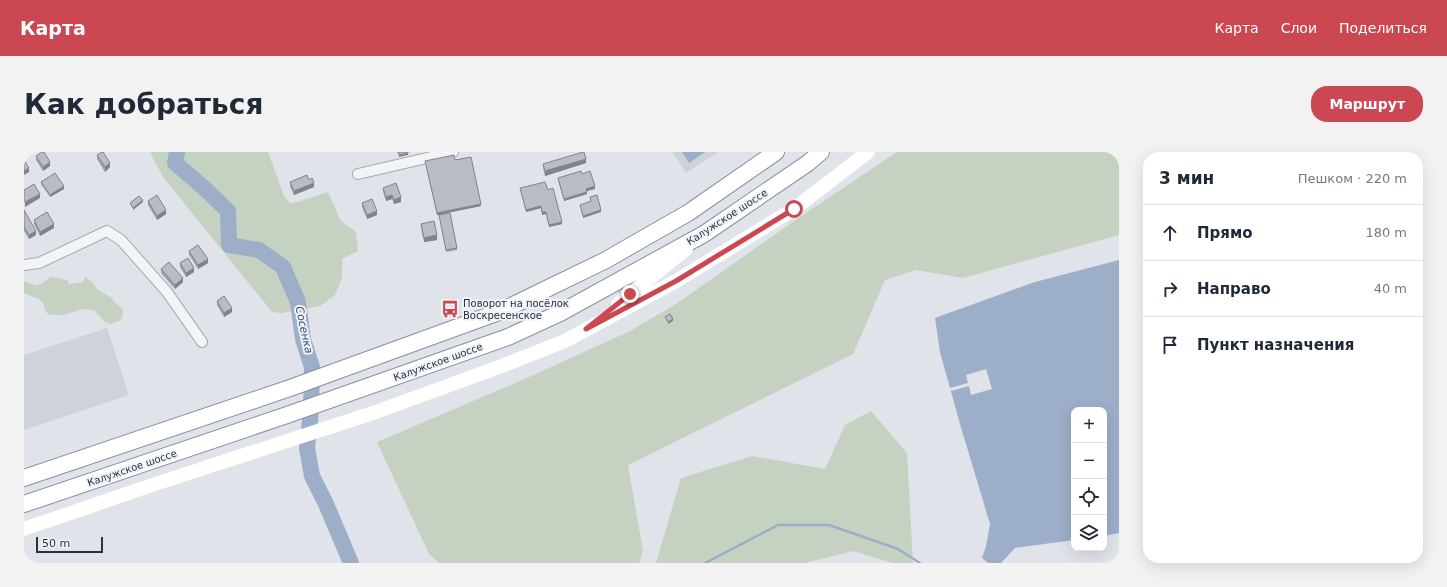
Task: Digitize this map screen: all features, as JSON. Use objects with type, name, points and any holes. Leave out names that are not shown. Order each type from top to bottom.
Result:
[{"type":"highway","points":[[24,478],[290,388],[499,312],[599,263],[688,213],[776,152]]},
{"type":"highway","name":"Калужское шоссе","points":[[24,504],[363,389],[508,337],[560,313],[704,234],[808,163],[821,152]]},
{"type":"main road","points":[[24,529],[373,413],[565,341],[676,281],[794,209],[868,152]]},
{"type":"main road","points":[[586,329],[704,234]]},
{"type":"street","points":[[358,174],[453,152]]},
{"type":"street","points":[[24,265],[39,263],[107,231],[121,240],[168,292],[202,342]]},
{"type":"shaded area","points":[[672,152],[718,152],[686,173]]},
{"type":"shaded area","points":[[107,328],[129,395],[24,430],[24,355]]},
{"type":"green space","points":[[150,152],[268,152],[284,196],[291,204],[328,192],[341,221],[356,232],[358,251],[342,259],[342,278],[335,295],[320,306],[282,313],[272,312],[163,177]]},
{"type":"green space","points":[[897,152],[1119,152],[1119,235],[963,278],[916,270],[885,280],[853,354],[628,465],[643,551],[639,563],[439,563],[429,554],[377,442],[529,377],[630,331],[676,304],[797,219]]},
{"type":"green space","points":[[52,277],[67,280],[69,284],[83,282],[85,277],[93,283],[98,290],[112,298],[114,302],[122,308],[122,317],[119,321],[110,324],[105,322],[95,311],[91,310],[81,309],[64,315],[50,315],[46,312],[43,303],[39,299],[24,293],[24,281],[36,285],[41,284]]},
{"type":"green space","points":[[871,411],[907,453],[913,563],[892,563],[853,551],[805,563],[656,563],[681,478],[752,456],[825,469],[845,425]]},
{"type":"water","points":[[682,152],[705,152],[689,163]]},
{"type":"water","points":[[1119,260],[1119,533],[1107,535],[1107,407],[1071,407],[1071,540],[1015,548],[1001,563],[988,563],[982,558],[990,524],[940,352],[935,318],[1035,282]]},
{"type":"pier","points":[[986,369],[992,389],[971,395],[969,386],[951,391],[950,388],[968,383],[966,375]]},
{"type":"building","points":[[44,152],[50,162],[43,167],[36,156]]},
{"type":"building","points":[[102,152],[110,163],[105,167],[97,155]]},
{"type":"building","points":[[398,152],[408,152],[408,153],[399,155]]},
{"type":"building","points":[[584,152],[586,159],[545,171],[543,164]]},
{"type":"building","points":[[454,155],[455,160],[471,157],[481,204],[437,213],[425,161]]},
{"type":"building","points":[[24,160],[29,168],[24,171]]},
{"type":"building","points":[[581,171],[582,174],[590,171],[595,186],[586,189],[587,192],[564,199],[558,178]]},
{"type":"building","points":[[55,173],[64,186],[50,195],[41,182]]},
{"type":"building","points":[[307,175],[309,180],[312,178],[314,183],[294,191],[290,182]]},
{"type":"building","points":[[545,182],[548,190],[553,188],[562,222],[549,225],[546,212],[542,212],[541,206],[526,210],[520,188]]},
{"type":"building","points":[[396,183],[401,197],[394,200],[392,195],[386,197],[383,188]]},
{"type":"building","points":[[34,184],[40,194],[25,202],[24,190]]},
{"type":"building","points":[[157,195],[166,210],[157,216],[148,201]]},
{"type":"building","points":[[597,195],[601,210],[583,216],[580,205],[591,201],[590,197]]},
{"type":"building","points":[[139,196],[143,200],[133,208],[130,203]]},
{"type":"building","points":[[372,199],[377,211],[367,215],[362,203]]},
{"type":"building","points":[[24,210],[36,231],[29,235],[24,227]]},
{"type":"building","points":[[47,212],[54,224],[40,232],[34,220]]},
{"type":"building","points":[[450,213],[457,248],[446,250],[439,215]]},
{"type":"building","points":[[434,221],[437,235],[424,238],[421,224]]},
{"type":"building","points":[[198,245],[208,259],[198,265],[189,251]]},
{"type":"building","points":[[188,258],[194,268],[186,273],[180,263]]},
{"type":"building","points":[[169,262],[183,278],[175,285],[161,269]]},
{"type":"building","points":[[224,296],[232,308],[224,313],[217,301]]},
{"type":"building","points":[[670,314],[673,319],[668,322],[665,317]]},
{"type":"waterway","name":"Сосенка","points":[[177,152],[175,163],[228,211],[229,245],[259,250],[283,267],[298,302],[303,339],[312,367],[311,411],[307,448],[312,476],[326,504],[351,563]]},
{"type":"waterway","points":[[705,563],[778,525],[829,525],[898,549],[920,563]]},
{"type":"place","name":"Поворот на посёлок Воскресенское","points":[[450,309]]},
{"type":"route","points":[[630,294],[586,329],[676,281],[794,209]]}]
